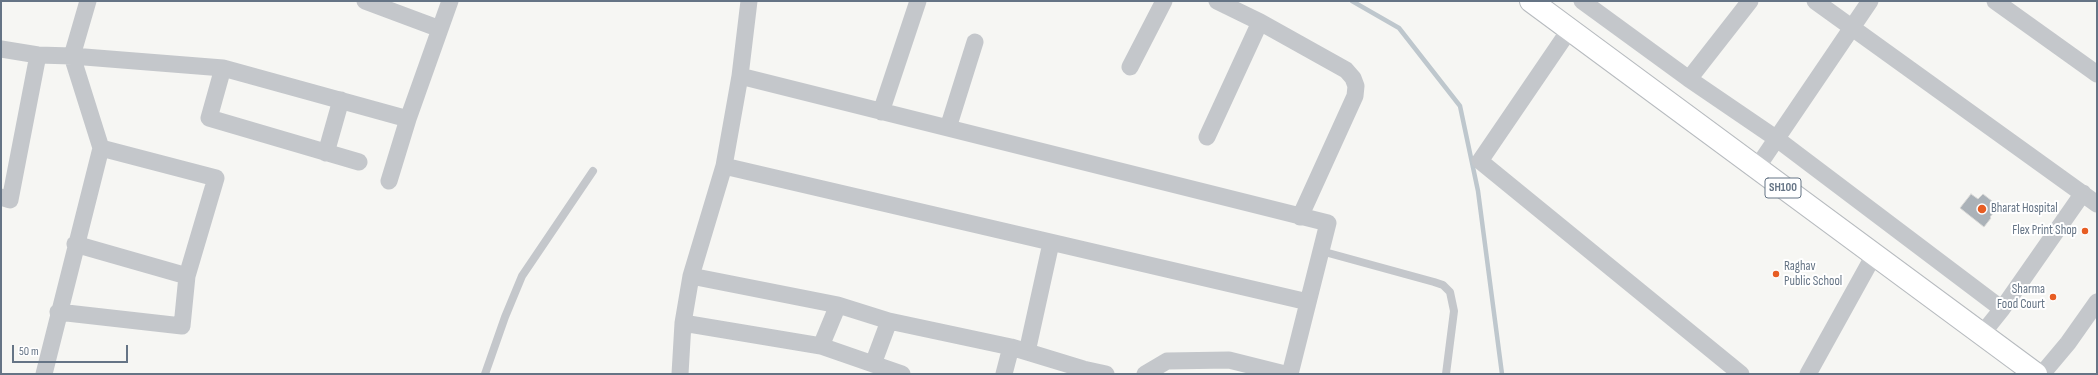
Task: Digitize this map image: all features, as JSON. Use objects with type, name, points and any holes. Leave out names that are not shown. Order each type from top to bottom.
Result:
[{"type":"main road","name":"SH100","points":[[1531,1],[2036,374]]},
{"type":"street","points":[[44,374],[58,312],[101,148],[72,56],[88,1]]},
{"type":"street","points":[[365,1],[440,29]]},
{"type":"street","points":[[389,181],[408,119],[450,1]]},
{"type":"street","points":[[680,374],[683,324],[691,276],[724,166],[740,76],[749,1]]},
{"type":"street","points":[[881,112],[918,1]]},
{"type":"street","points":[[1130,67],[1164,1]]},
{"type":"street","points":[[1217,1],[1260,22],[1346,70],[1354,78],[1356,86],[1355,96],[1300,216]]},
{"type":"street","points":[[1582,1],[1689,79],[1777,139],[2002,309]]},
{"type":"street","points":[[1689,79],[1750,1]]},
{"type":"street","points":[[1816,1],[2097,204]]},
{"type":"street","points":[[1756,168],[1870,1]]},
{"type":"street","points":[[1995,1],[2097,74]]},
{"type":"street","points":[[1207,137],[1260,22]]},
{"type":"street","points":[[1570,29],[1480,161],[1741,374]]},
{"type":"street","points":[[948,128],[975,42]]},
{"type":"street","points":[[1,49],[38,55],[72,56],[223,68],[408,119]]},
{"type":"street","points":[[1,197],[10,200],[38,55]]},
{"type":"street","points":[[223,68],[209,118],[358,162]]},
{"type":"street","points":[[740,76],[1328,223],[1290,374]]},
{"type":"street","points":[[326,153],[341,100]]},
{"type":"street","points":[[58,312],[182,326],[187,276],[216,178],[101,148]]},
{"type":"street","points":[[724,166],[1308,302]]},
{"type":"street","points":[[1982,334],[2002,309],[2083,193]]},
{"type":"street","points":[[1028,352],[1051,243]]},
{"type":"street","points":[[76,244],[187,276]]},
{"type":"street","points":[[1808,374],[1874,255]]},
{"type":"street","points":[[691,276],[838,305],[889,320],[1011,347],[1082,371],[1106,374]]},
{"type":"street","points":[[2042,374],[2068,343],[2097,302]]},
{"type":"street","points":[[821,346],[838,305]]},
{"type":"street","points":[[874,364],[889,320]]},
{"type":"street","points":[[683,324],[821,346],[902,374]]},
{"type":"street","points":[[1004,374],[1011,347]]},
{"type":"street","points":[[1145,374],[1167,360],[1229,360],[1285,374]]},
{"type":"lane","points":[[485,374],[505,317],[522,276],[593,171]]},
{"type":"lane","points":[[1321,251],[1443,285],[1450,292],[1454,311],[1446,374]]},
{"type":"building","points":[[1971,194],[1978,199],[1983,194],[1997,205],[1992,210],[1994,212],[1984,227],[1960,208]]},
{"type":"waterway","points":[[1352,1],[1399,28],[1460,106],[1478,191],[1502,374]]},
{"type":"place","name":"Bharat Hospital","points":[[1982,209]]},
{"type":"place","name":"Flex Print Shop","points":[[2085,231]]},
{"type":"place","name":"Raghav Public School","points":[[1776,274]]},
{"type":"place","name":"Sharma Food Court","points":[[2053,297]]}]
